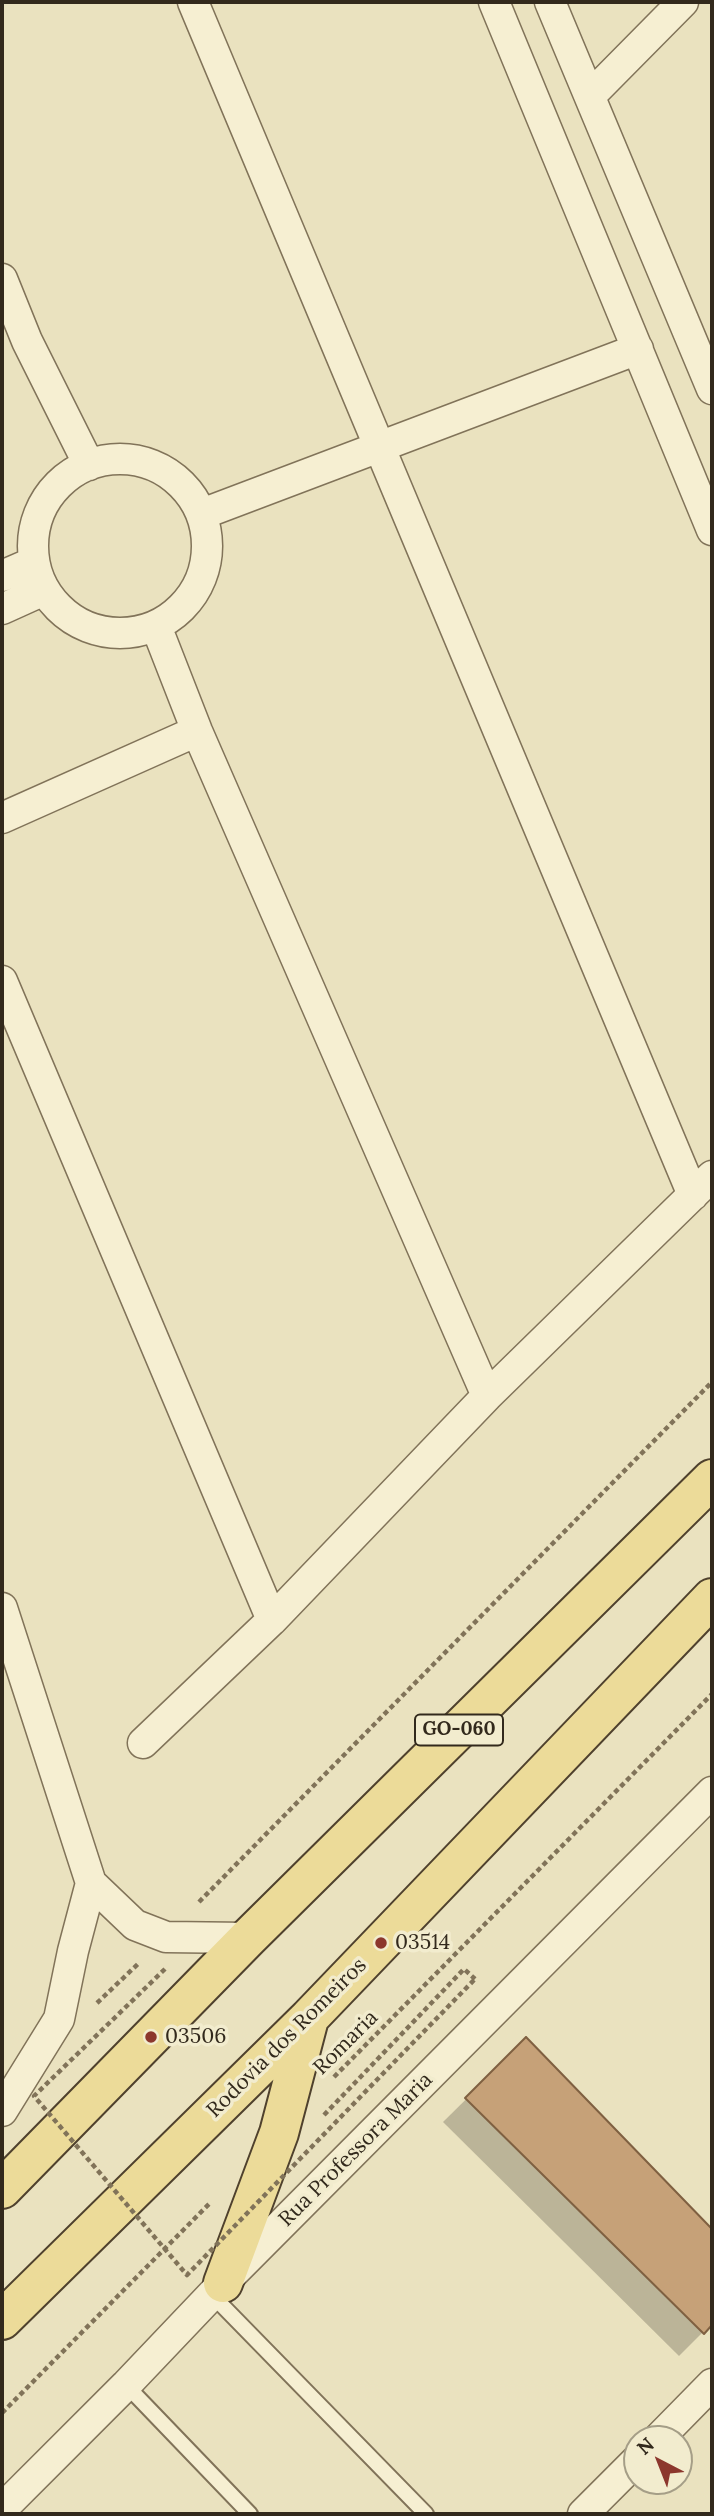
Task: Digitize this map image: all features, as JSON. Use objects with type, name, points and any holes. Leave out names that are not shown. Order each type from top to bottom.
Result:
[{"type":"main road","name":"GO-060","points":[[2,2189],[248,1938],[712,1479]]},
{"type":"main road","name":"Rodovia dos Romeiros","points":[[2,2320],[309,2018],[712,1598]]},
{"type":"main road","points":[[218,2289],[279,2133],[309,2018]]},
{"type":"street","points":[[143,1743],[272,1620],[486,1396],[703,1185],[379,447],[193,2]]},
{"type":"street","points":[[494,2],[712,530]]},
{"type":"street","points":[[551,2],[712,389]]},
{"type":"street","points":[[590,96],[683,2]]},
{"type":"street","points":[[2,279],[14,346],[89,465]]},
{"type":"street","points":[[202,514],[638,349]]},
{"type":"street","points":[[111,460],[133,460],[156,467],[175,478],[202,514],[208,540],[205,567],[195,591],[177,611],[156,626],[124,634],[93,629],[65,614],[44,590],[34,562],[34,538],[39,515],[51,494],[68,477],[89,465],[111,460]]},
{"type":"street","points":[[2,576],[34,562]]},
{"type":"street","points":[[2,608],[44,590]]},
{"type":"street","points":[[156,626],[197,731],[486,1396]]},
{"type":"street","points":[[2,818],[197,731]]},
{"type":"street","points":[[2,981],[272,1620]]},
{"type":"street","points":[[2,1608],[91,1883],[135,1925],[166,1937],[248,1938]]},
{"type":"street","name":"Rua Professora Maria","points":[[2,2509],[712,1792]]},
{"type":"street","points":[[2,2110],[59,2019],[91,1883]]},
{"type":"street","points":[[671,2425],[712,2384]]},
{"type":"street","points":[[583,2514],[623,2474]]},
{"type":"lane","points":[[218,2289],[426,2514]]},
{"type":"lane","points":[[126,2385],[250,2514]]},
{"type":"path","points":[[87,2013],[166,1937],[712,1382]]},
{"type":"path","name":"Romaria","points":[[327,2085],[712,1694]]},
{"type":"path","points":[[165,1969],[34,2096],[187,2275],[475,1979],[464,1969],[322,2117]]},
{"type":"path","points":[[2,2413],[212,2201]]},
{"type":"building","points":[[526,2037],[712,2229],[712,2325],[704,2334],[465,2098]]},
{"type":"place","name":"03514","points":[[381,1943]]},
{"type":"place","name":"03506","points":[[151,2037]]}]
